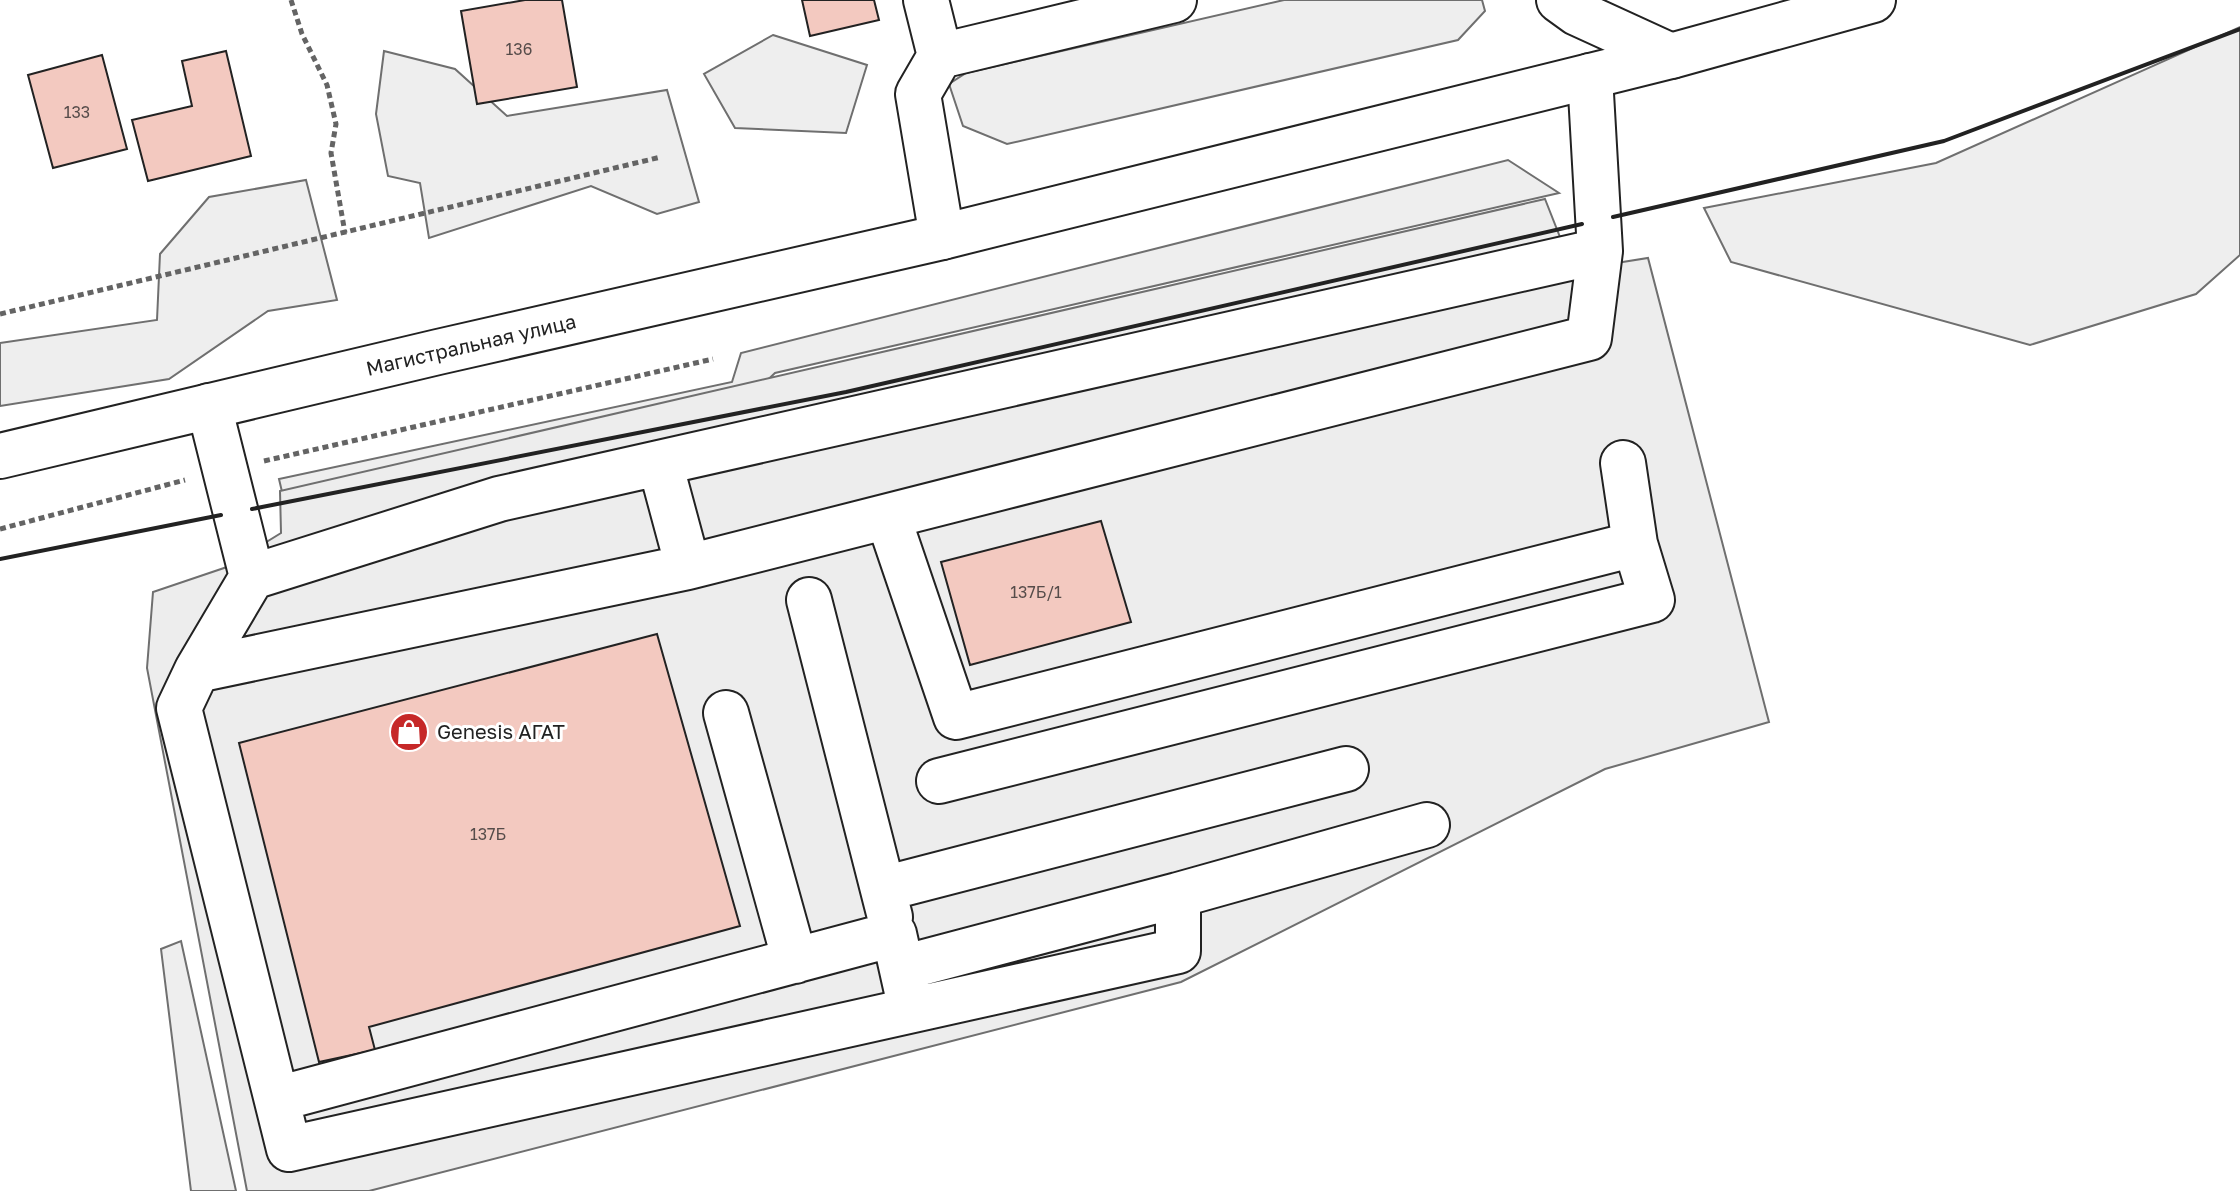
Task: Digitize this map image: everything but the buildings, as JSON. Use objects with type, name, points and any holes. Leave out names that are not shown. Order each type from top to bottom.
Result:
[{"type":"main road","points":[[926,0],[940,56],[918,94],[942,237]]},
{"type":"main road","points":[[940,56],[1174,0]]},
{"type":"main road","points":[[1559,0],[1577,13],[1671,56]]},
{"type":"main road","name":"Магистральная улица","points":[[0,456],[942,237],[1671,56],[1873,0]]},
{"type":"main road","points":[[197,670],[688,567],[1589,338],[1600,251],[1590,76]]},
{"type":"main road","points":[[1178,895],[1178,951],[289,1149],[179,708],[197,670],[252,577],[499,499],[1600,251]]},
{"type":"main road","points":[[209,406],[252,577]]},
{"type":"main road","points":[[660,463],[688,567]]},
{"type":"main road","points":[[939,781],[1652,600],[1635,544],[1623,463]]},
{"type":"main road","points":[[888,517],[956,717],[1635,544]]},
{"type":"main road","points":[[809,600],[911,1010]]},
{"type":"main road","points":[[726,713],[795,961]]},
{"type":"main road","points":[[883,889],[1346,769]]},
{"type":"main road","points":[[277,1099],[795,961],[898,951],[1178,895],[1427,825]]},
{"type":"path","points":[[291,0],[302,34],[327,85],[336,124],[331,153],[345,233]]},
{"type":"path","points":[[0,314],[661,157]]},
{"type":"path","points":[[0,529],[225,470],[713,359]]},
{"type":"shaded area","points":[[1284,0],[1482,0],[1485,11],[1458,40],[1007,144],[963,126],[949,84],[966,73]]},
{"type":"shaded area","points":[[2240,27],[2240,255],[2196,294],[2030,345],[1731,262],[1704,208],[1936,163]]},
{"type":"shaded area","points":[[773,35],[867,65],[846,133],[735,128],[704,74]]},
{"type":"shaded area","points":[[384,51],[455,69],[507,116],[667,90],[699,202],[657,214],[591,186],[429,238],[420,183],[388,176],[376,114]]},
{"type":"shaded area","points":[[1508,160],[1559,193],[775,373],[756,391],[283,496],[279,479],[732,382],[741,353]]},
{"type":"shaded area","points":[[306,180],[337,300],[268,311],[169,379],[0,406],[0,343],[157,320],[160,254],[209,197]]},
{"type":"shaded area","points":[[1545,199],[1573,270],[1648,258],[1769,722],[1605,769],[1181,982],[369,1191],[247,1191],[147,668],[153,592],[224,568],[281,533],[280,491]]},
{"type":"shaded area","points":[[181,941],[236,1191],[191,1191],[161,949]]},
{"type":"wall","points":[[1613,217],[1944,141],[2240,29]]},
{"type":"wall","points":[[252,509],[846,392],[1582,224]]},
{"type":"wall","points":[[0,559],[221,515]]},
{"type":"place","name":"Genesis АГАТ","points":[[409,732]]}]
